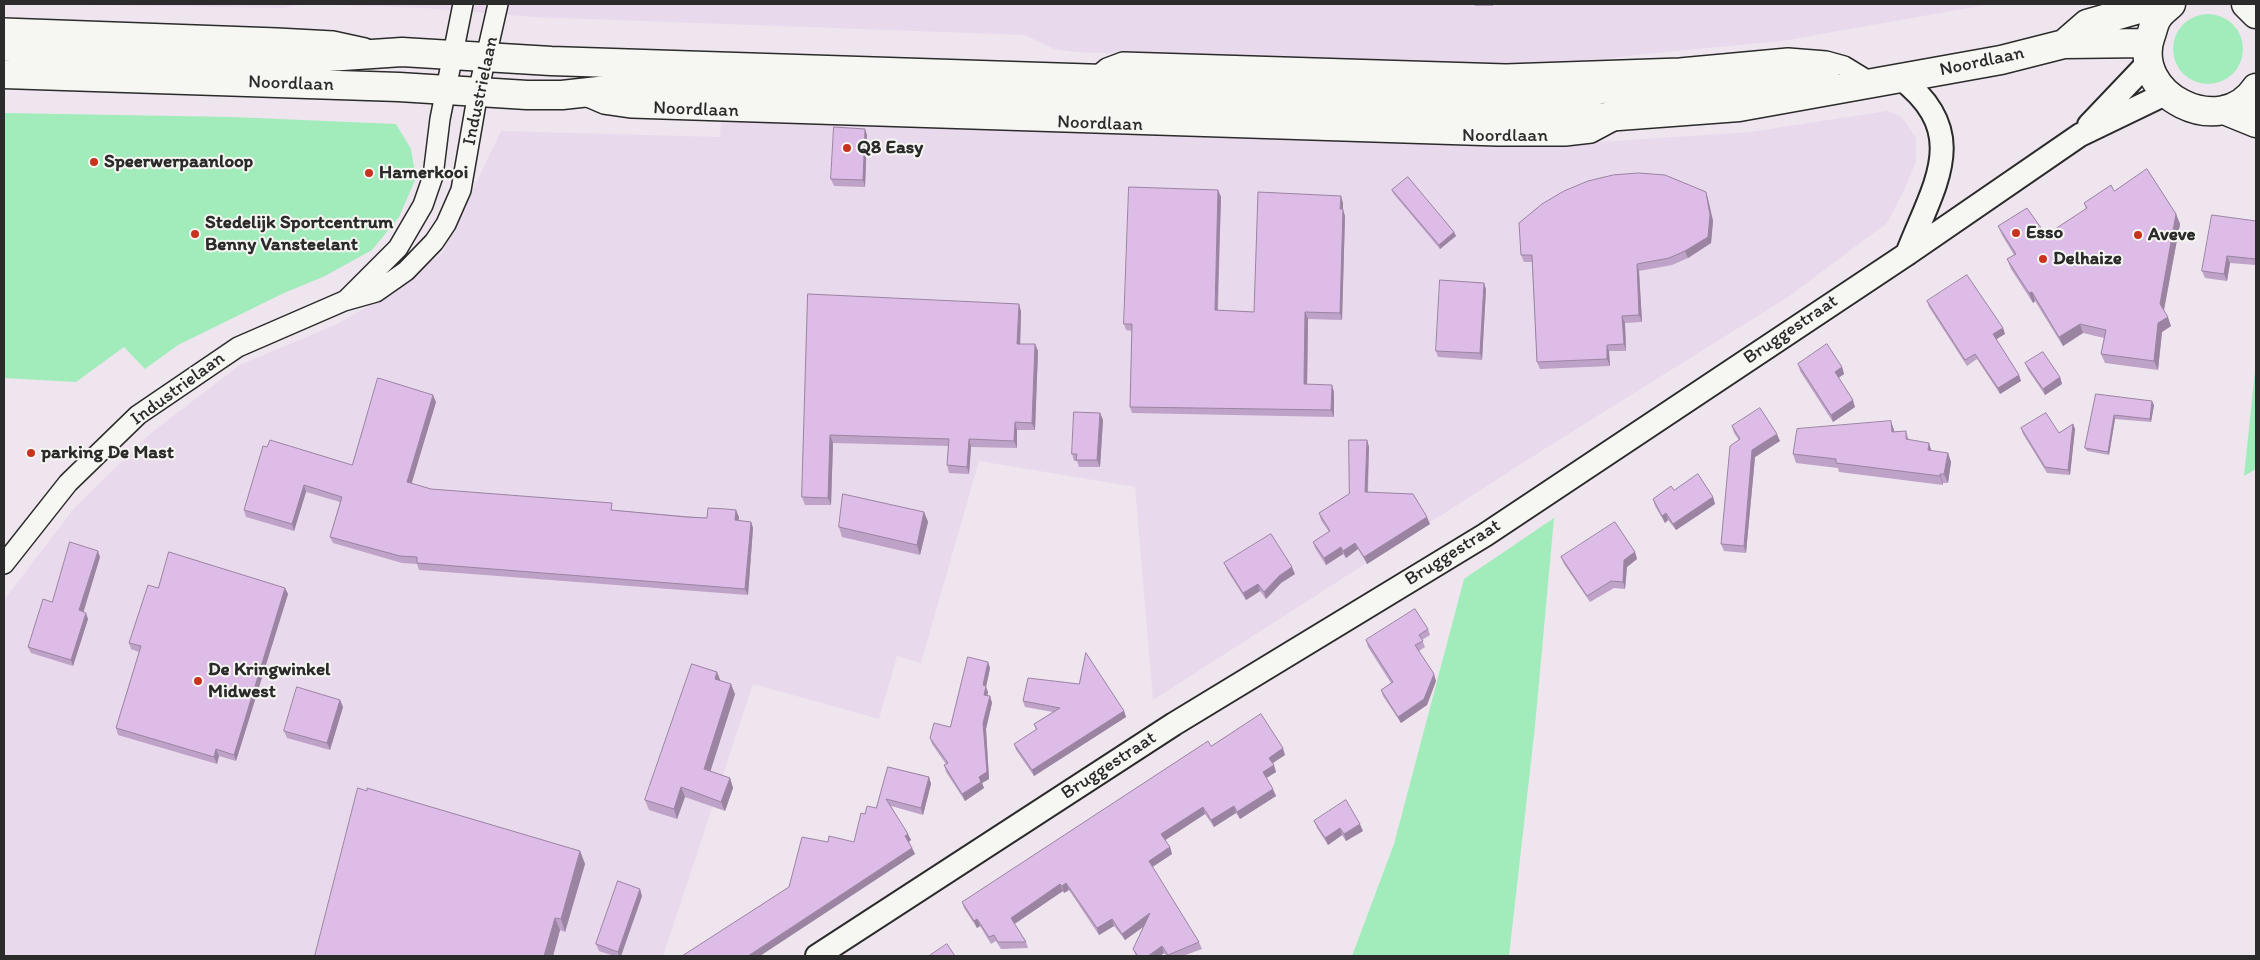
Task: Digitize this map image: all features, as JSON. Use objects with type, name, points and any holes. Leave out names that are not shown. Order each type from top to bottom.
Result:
[{"type":"main road","name":"Noordlaan","points":[[2064,44],[2087,24],[2156,4]]},
{"type":"main road","points":[[2172,4],[2157,18],[2148,53],[2154,79],[2165,94],[2177,104],[2192,110],[2208,112],[2224,110],[2240,103],[2256,88]]},
{"type":"main road","points":[[2246,4],[2256,14]]},
{"type":"main road","name":"Noordlaan","points":[[4,74],[446,89],[562,95],[617,89],[666,90],[1494,119],[1621,116],[1740,107],[2001,60],[2064,44],[2148,53]]},
{"type":"main road","name":"Noordlaan","points":[[4,46],[328,57],[378,53],[1503,92],[1679,86],[1776,78],[1900,77]]},
{"type":"main road","points":[[2224,110],[2256,123]]},
{"type":"street","name":"Industrielaan","points":[[344,302],[398,248],[419,215],[432,176],[446,89],[463,4]]},
{"type":"street","name":"Industrielaan","points":[[4,564],[68,483],[138,415],[238,347],[344,302],[376,292],[406,271],[434,242],[446,224],[461,190],[478,92],[498,4]]},
{"type":"street","name":"Noordlaan","points":[[4,28],[333,41],[353,44],[378,53]]},
{"type":"street","name":"Bruggestraat","points":[[2080,135],[2148,53]]},
{"type":"street","points":[[1900,77],[1918,92],[1934,113],[1942,140],[1940,168],[1907,254]]},
{"type":"street","name":"Bruggestraat","points":[[817,956],[1174,724],[1485,535],[1907,254],[2080,135],[2165,94]]},
{"type":"shaded area","points":[[27,4],[303,4],[283,8]]},
{"type":"shaded area","points":[[304,4],[1991,4],[1782,41],[1634,55],[1580,63],[1452,65],[1075,52],[1054,49],[1025,35],[534,17],[425,8]]},
{"type":"shaded area","points":[[1887,111],[1901,116],[1916,138],[1916,162],[1887,223],[1788,297],[1546,448],[1153,700],[1135,487],[979,461],[921,663],[897,656],[879,719],[753,684],[663,956],[4,956],[4,600],[75,507],[151,433],[240,365],[337,324],[399,289],[443,252],[501,131],[720,137],[721,117],[1497,146],[1568,144],[1750,132]]},
{"type":"green space","points":[[2208,14],[2221,17],[2233,24],[2240,36],[2243,49],[2240,62],[2233,74],[2221,81],[2208,84],[2195,81],[2183,74],[2176,62],[2173,49],[2176,36],[2183,24],[2195,17]]},
{"type":"green space","name":"Stedelijk Sportcentrum Benny Vansteelant","points":[[4,113],[233,117],[396,124],[411,149],[416,178],[399,217],[372,250],[325,276],[284,293],[178,345],[145,369],[124,347],[76,382],[4,378]]},
{"type":"green space","points":[[2256,361],[2256,469],[2244,476]]},
{"type":"green space","points":[[1554,518],[1535,726],[1509,956],[1352,956],[1394,844],[1464,579]]},
{"type":"building","points":[[834,127],[865,129],[863,180],[831,179]]},
{"type":"building","points":[[2147,169],[2176,214],[2160,304],[2168,317],[2158,323],[2154,361],[2101,354],[2106,330],[2080,324],[2059,337],[2032,292],[2029,293],[2007,259],[2016,254],[1998,226],[2027,208],[2046,235],[2087,208],[2084,203],[2111,185],[2114,191]]},
{"type":"building","points":[[1639,173],[1665,175],[1706,192],[1710,215],[1708,237],[1669,258],[1637,264],[1639,315],[1622,316],[1624,344],[1607,345],[1607,359],[1537,362],[1532,255],[1521,255],[1519,223],[1542,204],[1564,191],[1588,181],[1613,175]]},
{"type":"building","points":[[1408,177],[1454,232],[1439,245],[1392,190]]},
{"type":"building","points":[[1129,187],[1218,190],[1215,310],[1254,312],[1258,192],[1341,196],[1340,209],[1343,209],[1340,313],[1305,312],[1304,384],[1332,385],[1331,410],[1130,407],[1132,324],[1124,324]]},
{"type":"building","points":[[2212,215],[2256,221],[2256,259],[2227,256],[2224,274],[2202,271]]},
{"type":"building","points":[[1967,275],[2003,328],[1993,334],[2019,375],[1998,388],[1975,354],[1965,360],[1927,301]]},
{"type":"building","points":[[1440,280],[1484,283],[1480,353],[1436,351]]},
{"type":"building","points":[[808,294],[1019,304],[1017,344],[1035,344],[1032,423],[1015,422],[1014,441],[969,439],[967,467],[947,465],[949,439],[830,435],[828,498],[802,497]]},
{"type":"building","points":[[1827,344],[1842,367],[1835,372],[1853,400],[1831,415],[1798,364]]},
{"type":"building","points":[[2043,352],[2060,377],[2043,389],[2025,363]]},
{"type":"building","points":[[378,378],[433,395],[407,482],[431,489],[612,503],[611,510],[686,517],[707,518],[708,508],[736,510],[735,520],[751,522],[745,589],[417,563],[417,557],[400,556],[330,537],[342,497],[304,485],[292,524],[244,510],[263,446],[267,447],[270,440],[352,465]]},
{"type":"building","points":[[2096,394],[2152,401],[2150,419],[2114,415],[2108,452],[2085,448]]},
{"type":"building","points":[[1760,408],[1777,434],[1752,450],[1744,546],[1721,544],[1730,446],[1740,439],[1732,426]]},
{"type":"building","points":[[1074,412],[1100,413],[1097,460],[1076,460],[1077,454],[1072,454]]},
{"type":"building","points":[[2046,413],[2059,433],[2073,424],[2068,470],[2045,467],[2021,428]]},
{"type":"building","points":[[1891,421],[1892,432],[1906,431],[1906,439],[1929,443],[1928,450],[1948,453],[1944,474],[1940,474],[1940,476],[1836,463],[1836,459],[1793,454],[1797,429]]},
{"type":"building","points":[[1349,440],[1367,440],[1365,492],[1413,494],[1427,517],[1364,557],[1355,543],[1343,551],[1341,547],[1324,558],[1313,542],[1330,531],[1319,513],[1349,494]]},
{"type":"building","points":[[1698,474],[1713,497],[1673,524],[1666,513],[1662,516],[1653,499],[1671,486],[1674,490]]},
{"type":"building","points":[[843,494],[924,512],[917,545],[839,527]]},
{"type":"building","points":[[1615,522],[1635,552],[1624,560],[1623,582],[1611,581],[1587,596],[1561,557]]},
{"type":"building","points":[[1271,534],[1292,567],[1279,576],[1264,592],[1258,584],[1243,593],[1224,563]]},
{"type":"building","points":[[70,542],[98,551],[79,610],[86,613],[71,660],[28,647],[43,599],[52,602]]},
{"type":"building","name":"De Kringwinkel Midwest","points":[[169,552],[285,588],[234,755],[216,749],[214,757],[116,728],[141,646],[129,643],[148,585],[158,588]]},
{"type":"building","points":[[1415,609],[1428,629],[1419,635],[1423,641],[1415,645],[1434,674],[1424,699],[1398,717],[1381,690],[1393,682],[1366,640]]},
{"type":"building","points":[[1086,653],[1124,711],[1032,770],[1014,744],[1037,729],[1034,724],[1060,708],[1023,701],[1028,678],[1079,684]]},
{"type":"building","points":[[968,657],[988,662],[983,685],[986,686],[984,695],[990,696],[983,723],[987,772],[979,777],[981,782],[962,794],[944,765],[948,763],[930,738],[934,723],[950,727]]},
{"type":"building","points":[[692,664],[717,672],[715,679],[731,684],[704,769],[730,778],[721,802],[681,787],[674,809],[645,800]]},
{"type":"building","points":[[297,687],[340,700],[327,743],[284,731]]},
{"type":"building","points":[[1261,714],[1283,748],[1269,758],[1274,765],[1263,772],[1273,789],[1237,812],[1234,806],[1211,820],[1203,807],[1161,834],[1170,847],[1149,861],[1199,942],[1168,955],[1162,946],[1148,956],[1138,956],[1133,949],[1150,913],[1122,934],[1112,919],[1097,928],[1066,883],[1062,886],[1060,884],[1011,918],[1026,942],[998,942],[994,935],[989,937],[977,919],[974,921],[962,902],[1208,741],[1211,746]]},
{"type":"building","points":[[888,767],[929,777],[921,808],[886,799],[908,834],[905,836],[912,848],[748,956],[682,956],[789,887],[802,837],[828,842],[829,836],[854,842],[861,813],[865,814],[867,806],[876,808]]},
{"type":"building","points":[[358,788],[367,791],[367,788],[580,851],[561,919],[555,918],[544,956],[315,956]]},
{"type":"building","points":[[1346,800],[1360,824],[1344,834],[1340,828],[1325,838],[1314,821]]},
{"type":"building","points":[[618,881],[640,889],[618,952],[596,944]]},
{"type":"building","points":[[947,944],[955,956],[929,956]]},
{"type":"place","name":"Q8 Easy","points":[[847,148]]},
{"type":"place","name":"Speerwerpaanloop","points":[[94,162]]},
{"type":"place","name":"Hamerkooi","points":[[369,173]]},
{"type":"place","name":"Esso","points":[[2016,233]]},
{"type":"place","name":"Stedelijk Sportcentrum Benny Vansteelant","points":[[195,234]]},
{"type":"place","name":"Aveve","points":[[2138,235]]},
{"type":"place","name":"Delhaize","points":[[2043,259]]},
{"type":"place","name":"parking De Mast","points":[[31,453]]},
{"type":"place","name":"De Kringwinkel Midwest","points":[[198,681]]}]
